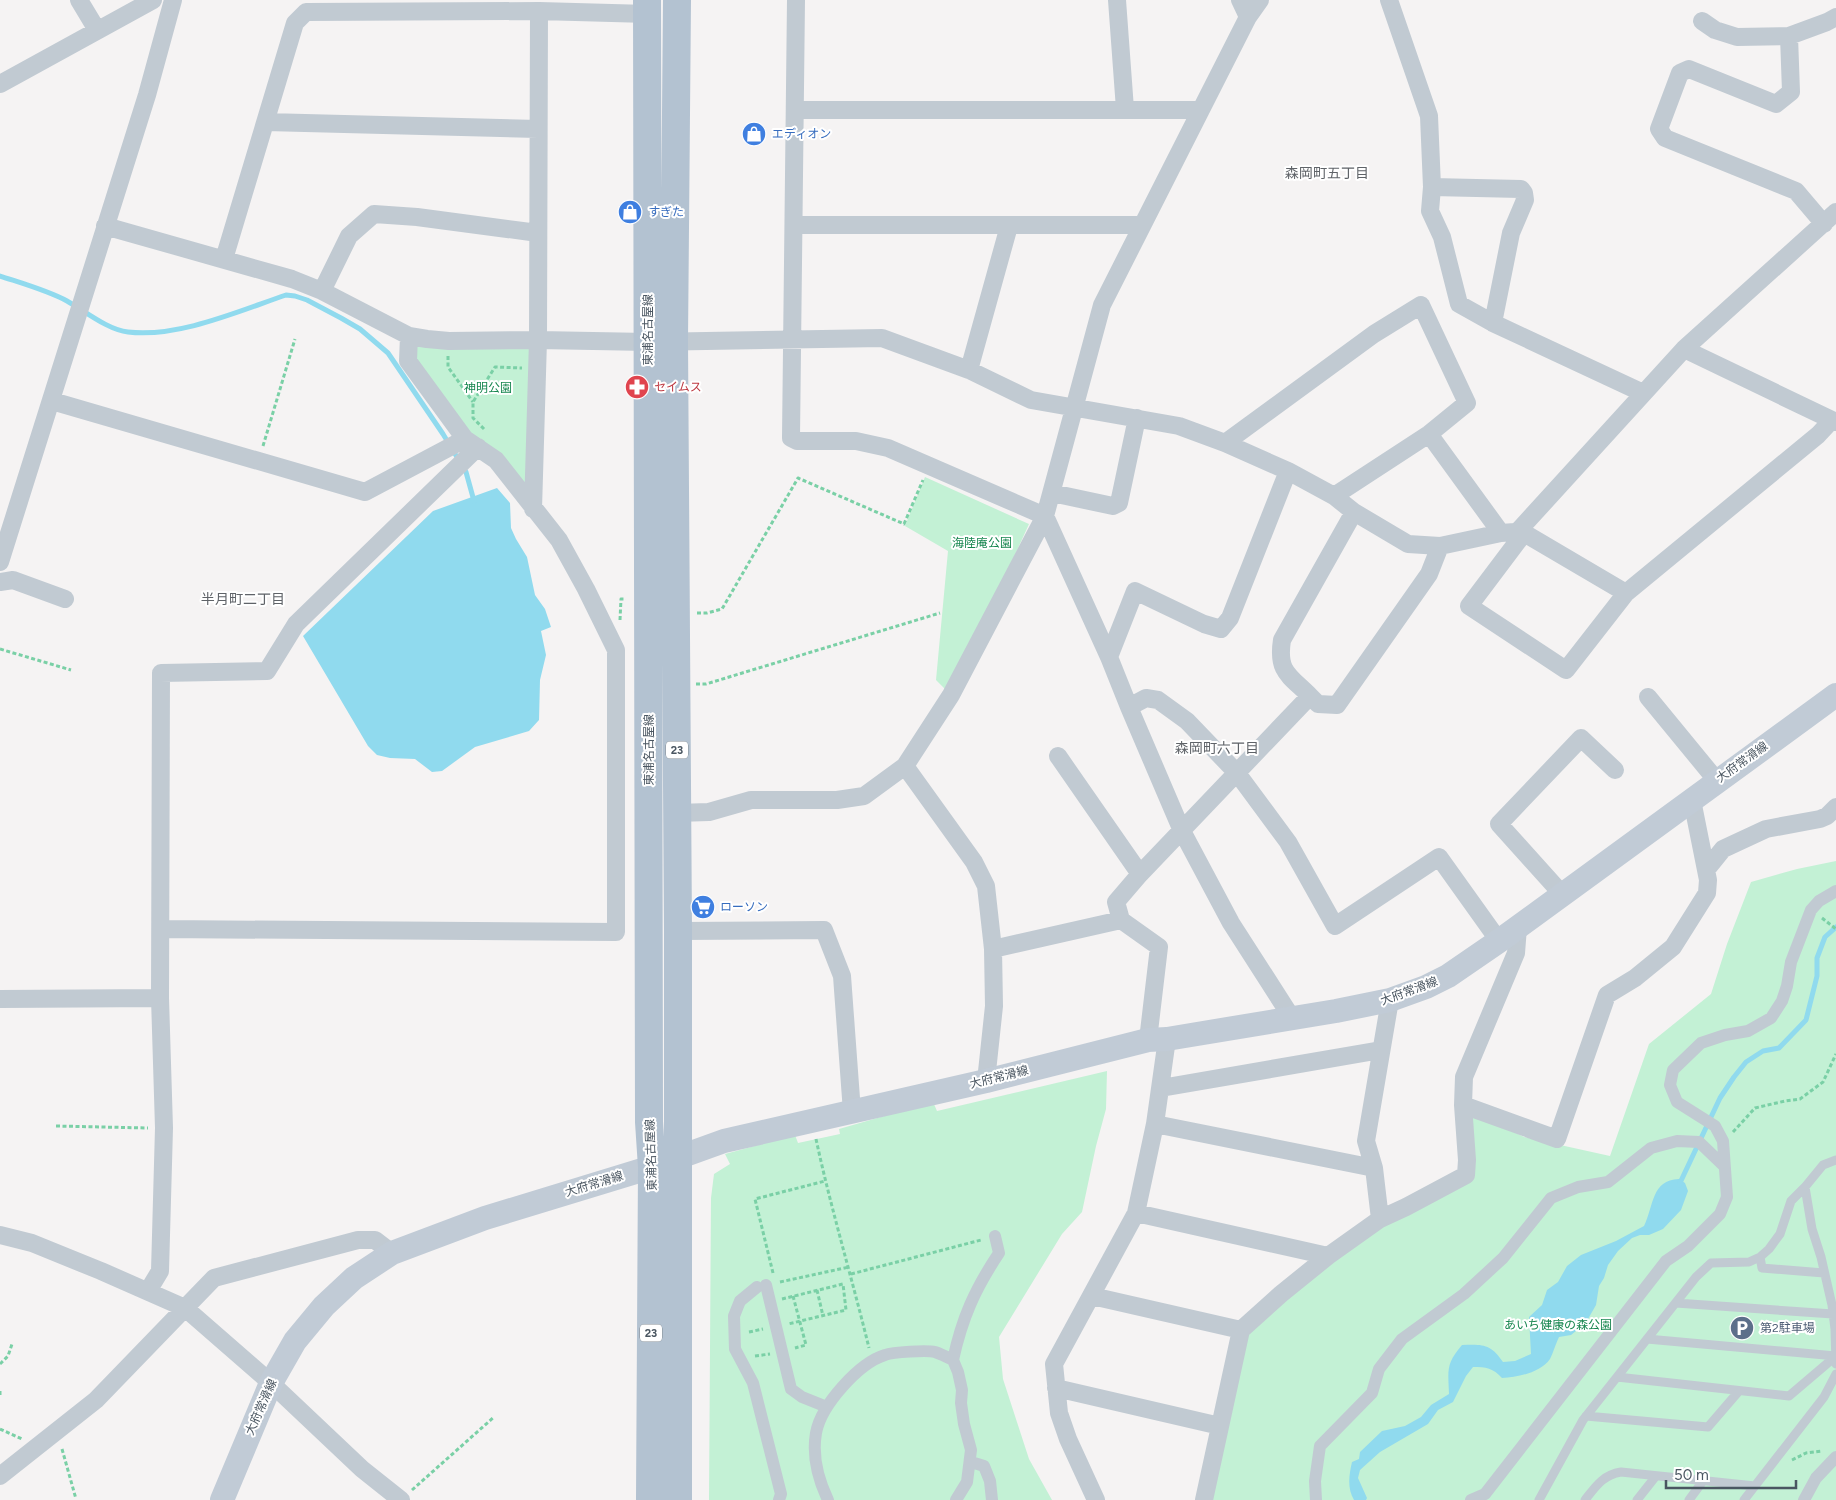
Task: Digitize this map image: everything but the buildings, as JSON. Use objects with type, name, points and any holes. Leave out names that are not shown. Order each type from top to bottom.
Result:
[{"type":"main road","name":"東浦名古屋線","points":[[645,1494],[652,1167],[649,1122],[661,341],[677,0]]},
{"type":"main road","name":"東浦名古屋線","points":[[648,7],[661,341],[676,614],[678,1500]]},
{"type":"main road","name":"大府常滑線","points":[[222,1500],[271,1383],[295,1341],[324,1306],[354,1278],[392,1253],[485,1218],[652,1167],[724,1140],[986,1081],[1157,1039],[1292,1018],[1390,1000],[1426,987],[1448,976],[1499,941],[1836,695]]},
{"type":"street","points":[[79,0],[97,30]]},
{"type":"street","points":[[0,84],[152,0]]},
{"type":"street","points":[[0,562],[147,95],[173,0]]},
{"type":"street","points":[[796,0],[791,438],[797,441],[856,441],[888,448],[1045,516],[1109,657],[1182,831],[1232,923],[1292,1018]]},
{"type":"street","points":[[1118,0],[1125,109]]},
{"type":"street","points":[[1240,0],[1248,17]]},
{"type":"street","points":[[677,813],[709,812],[752,800],[837,800],[864,796],[905,766],[951,695],[1045,516],[1076,407],[1102,305],[1248,17],[1260,0]]},
{"type":"street","points":[[1389,0],[1429,116],[1432,187],[1430,211],[1442,237],[1459,304],[1493,323],[1644,393]]},
{"type":"street","points":[[224,259],[295,23],[306,12],[355,6],[539,11],[648,7]]},
{"type":"street","points":[[533,508],[538,340],[539,11]]},
{"type":"street","points":[[1702,21],[1715,30],[1737,37],[1789,36],[1827,22],[1836,16]]},
{"type":"street","points":[[1684,348],[1834,422],[1626,593],[1566,670],[1470,606],[1522,531],[1684,348],[1830,218],[1796,190],[1665,138],[1659,129],[1680,73],[1689,69],[1776,104],[1791,92],[1789,36]]},
{"type":"street","points":[[795,110],[1201,110]]},
{"type":"street","points":[[266,122],[538,129]]},
{"type":"street","points":[[1432,187],[1521,189],[1524,193],[1525,200],[1511,233],[1493,323]]},
{"type":"street","points":[[322,291],[349,236],[374,214],[417,217],[538,232]]},
{"type":"street","points":[[794,224],[1142,225]]},
{"type":"street","points":[[106,226],[292,279],[322,291],[409,336],[449,341],[882,338],[969,370],[1031,400],[1179,426],[1225,443],[1288,470],[1334,496],[1354,512],[1408,544],[1440,546],[1501,533],[1522,531],[1626,593]]},
{"type":"street","points":[[969,370],[1009,226]]},
{"type":"street","points":[[1225,443],[1374,334],[1421,305],[1467,403],[1429,434],[1334,496]]},
{"type":"street","points":[[161,929],[616,932],[616,650],[586,588],[559,540],[496,460],[408,361],[409,336]]},
{"type":"street","points":[[52,401],[365,492],[477,439]]},
{"type":"street","points":[[1052,493],[1113,506],[1119,503],[1136,418]]},
{"type":"street","points":[[1429,434],[1501,533]]},
{"type":"street","points":[[148,1291],[160,1271],[164,1128],[160,998],[161,673],[267,671],[296,624],[477,439]]},
{"type":"street","points":[[1109,657],[1135,591],[1204,624],[1221,628],[1230,618],[1288,470]]},
{"type":"street","points":[[1354,512],[1282,640],[1280,654],[1283,669],[1318,704],[1337,705],[1429,574],[1440,546]]},
{"type":"street","points":[[0,582],[13,580],[65,599]]},
{"type":"street","points":[[1096,1500],[1068,1439],[1059,1413],[1054,1364],[1136,1213],[1156,1124],[1161,1088],[1157,1039],[1159,946],[1121,920],[1116,902],[1140,874],[1310,696]]},
{"type":"street","points":[[1648,697],[1717,781]]},
{"type":"street","points":[[1129,707],[1146,698],[1158,700],[1187,721],[1237,773],[1288,842],[1335,926],[1439,857],[1499,941]]},
{"type":"street","points":[[1562,894],[1499,824],[1582,738],[1615,770]]},
{"type":"street","points":[[1058,756],[1140,874]]},
{"type":"street","points":[[905,766],[974,862],[986,886],[994,949],[994,1006],[986,1081]]},
{"type":"street","points":[[1463,1105],[1557,1139],[1607,995],[1635,978],[1673,947],[1707,893],[1708,880],[1692,800]]},
{"type":"street","points":[[1706,870],[1723,849],[1766,829],[1820,819],[1827,816],[1836,807]]},
{"type":"street","points":[[1471,1500],[1485,1494],[1666,1261],[1688,1246],[1720,1214],[1727,1197],[1723,1140],[1715,1126],[1677,1102],[1670,1085],[1673,1070],[1701,1043],[1725,1035],[1748,1031],[1771,1018],[1782,1001],[1787,986],[1790,962],[1811,910],[1819,901],[1836,891]]},
{"type":"street","points":[[994,949],[1121,920]]},
{"type":"street","points":[[1204,1500],[1241,1330],[1281,1294],[1328,1256],[1380,1218],[1406,1207],[1466,1175],[1467,1160],[1463,1105],[1464,1077],[1516,954],[1518,927]]},
{"type":"street","points":[[678,931],[824,930],[842,976],[852,1112]]},
{"type":"street","points":[[0,999],[160,998]]},
{"type":"street","points":[[1380,1218],[1374,1168],[1366,1140],[1390,1000]]},
{"type":"street","points":[[1161,1088],[1381,1050]]},
{"type":"street","points":[[1156,1124],[1374,1168]]},
{"type":"street","points":[[1316,1500],[1315,1481],[1320,1446],[1372,1393],[1380,1369],[1402,1338],[1464,1294],[1503,1258],[1551,1198],[1578,1187],[1608,1182],[1651,1148],[1677,1140],[1699,1142],[1724,1166]]},
{"type":"street","points":[[1136,1213],[1328,1256]]},
{"type":"street","points":[[0,1235],[32,1243],[185,1308],[271,1383],[362,1469],[405,1497]]},
{"type":"street","points":[[956,1500],[967,1482],[971,1450],[964,1424],[961,1403],[962,1390],[953,1360],[964,1320],[981,1280],[999,1253],[995,1236]]},
{"type":"street","points":[[0,1476],[96,1400],[214,1278],[358,1240],[375,1240],[392,1253]]},
{"type":"street","points":[[779,1500],[781,1494],[753,1383],[735,1349],[734,1316],[740,1301],[766,1285],[791,1389],[802,1397],[827,1407]]},
{"type":"street","points":[[1092,1296],[1241,1330]]},
{"type":"street","points":[[828,1500],[821,1487],[816,1465],[816,1431],[827,1407],[842,1387],[862,1368],[886,1355],[934,1352],[953,1360]]},
{"type":"street","points":[[1056,1388],[1220,1426]]},
{"type":"street","points":[[1804,1500],[1832,1454]]},
{"type":"street","points":[[970,1462],[984,1466],[990,1481],[992,1500]]},
{"type":"lane","points":[[1539,1500],[1586,1416],[1696,1277],[1711,1263],[1749,1262],[1760,1257],[1780,1234],[1791,1201],[1822,1165],[1836,1160]]},
{"type":"lane","points":[[1805,1187],[1812,1229],[1833,1314],[1836,1364]]},
{"type":"lane","points":[[1760,1257],[1762,1268],[1824,1273]]},
{"type":"lane","points":[[1676,1302],[1833,1314]]},
{"type":"lane","points":[[1647,1339],[1836,1356]]},
{"type":"lane","points":[[1616,1377],[1789,1396],[1836,1356]]},
{"type":"lane","points":[[1744,1500],[1824,1397],[1836,1374]]},
{"type":"lane","points":[[1586,1416],[1708,1427],[1739,1391]]},
{"type":"lane","points":[[1585,1500],[1600,1482],[1610,1474],[1622,1472],[1755,1486]]},
{"type":"lane","points":[[1637,1500],[1656,1476]]},
{"type":"lane","points":[[1689,1500],[1703,1481]]},
{"type":"path","points":[[255,460],[263,446],[295,339]]},
{"type":"path","points":[[449,341],[448,367],[473,402],[477,439]]},
{"type":"path","points":[[473,402],[496,367],[537,369]]},
{"type":"path","points":[[676,614],[707,613],[722,609],[798,478],[904,524],[929,466]]},
{"type":"path","points":[[676,686],[706,684],[940,613]]},
{"type":"path","points":[[0,649],[71,670]]},
{"type":"path","points":[[1825,921],[1836,929]]},
{"type":"path","points":[[1723,1147],[1738,1126],[1755,1108],[1800,1099],[1824,1082],[1836,1054]]},
{"type":"path","points":[[812,1121],[825,1181],[851,1274],[872,1362]]},
{"type":"path","points":[[56,1126],[164,1128]]},
{"type":"path","points":[[825,1181],[755,1199],[766,1285],[849,1267]]},
{"type":"path","points":[[851,1274],[995,1236]]},
{"type":"path","points":[[751,1340],[748,1332],[846,1310],[843,1284],[770,1302]]},
{"type":"path","points":[[817,1290],[822,1316]]},
{"type":"path","points":[[0,1364],[8,1356],[12,1344]]},
{"type":"path","points":[[753,1349],[755,1358]]},
{"type":"path","points":[[0,1391],[0,1396]]},
{"type":"path","points":[[405,1497],[494,1417]]},
{"type":"path","points":[[54,1433],[59,1439],[76,1499]]},
{"type":"path","points":[[1787,1465],[1793,1459],[1806,1453],[1832,1454]]},
{"type":"green space","name":"神明公園","points":[[409,336],[538,340],[533,509],[478,447],[408,361]]},
{"type":"green space","name":"海陸庵公園","points":[[925,477],[1029,524],[951,695],[936,680],[948,551],[905,526]]},
{"type":"green space","name":"あいち健康の森公園","points":[[1836,861],[1836,1500],[1204,1500],[1241,1330],[1328,1256],[1466,1175],[1463,1105],[1524,1137],[1610,1156],[1649,1044],[1711,994],[1727,944],[1751,882],[1797,869]]},
{"type":"green space","points":[[1107,1071],[1106,1109],[1082,1212],[1062,1234],[999,1337],[1003,1379],[1029,1459],[1052,1500],[709,1500],[711,1198],[714,1174],[730,1164],[725,1154],[795,1135],[798,1143],[840,1134],[839,1129],[933,1102],[937,1111]]},
{"type":"water","points":[[497,488],[510,503],[511,528],[527,557],[535,595],[545,609],[551,627],[541,631],[546,655],[540,680],[539,720],[529,731],[475,747],[442,771],[432,772],[415,759],[390,758],[377,755],[368,746],[303,636],[433,511]]},
{"type":"water","points":[[1679,1179],[1685,1183],[1688,1191],[1681,1210],[1663,1229],[1649,1235],[1640,1235],[1632,1238],[1618,1251],[1608,1265],[1599,1286],[1596,1305],[1588,1319],[1571,1335],[1559,1337],[1546,1364],[1535,1371],[1515,1377],[1502,1378],[1489,1369],[1473,1367],[1466,1376],[1453,1402],[1438,1410],[1428,1424],[1380,1452],[1360,1470],[1358,1478],[1367,1498],[1366,1500],[1354,1500],[1349,1477],[1352,1462],[1359,1459],[1360,1452],[1382,1431],[1405,1426],[1421,1417],[1431,1405],[1449,1394],[1449,1367],[1453,1357],[1462,1345],[1486,1346],[1499,1356],[1503,1362],[1515,1361],[1531,1354],[1529,1317],[1542,1305],[1547,1290],[1558,1282],[1567,1266],[1581,1255],[1616,1241],[1644,1226],[1658,1189],[1670,1180]]},
{"type":"waterway","points":[[0,276],[52,294],[105,324],[120,331],[128,332],[147,333],[188,327],[286,295],[307,300],[360,329],[388,353],[443,434],[466,472],[474,501]]},
{"type":"waterway","points":[[1679,1185],[1720,1098],[1734,1077],[1746,1062],[1763,1051],[1779,1048],[1806,1020],[1817,976],[1817,958],[1825,937],[1836,927]]},
{"type":"place","name":"エディオン","points":[[754,134]]},
{"type":"place","name":"すぎた","points":[[630,212]]},
{"type":"place","name":"セイムス","points":[[637,387]]},
{"type":"place","name":"ローソン","points":[[703,907]]},
{"type":"place","name":"第2駐車場","points":[[1742,1328]]},
{"type":"district","name":"森岡町五丁目","points":[[1327,173]]},
{"type":"district","name":"半月町二丁目","points":[[243,599]]},
{"type":"district","name":"森岡町六丁目","points":[[1217,748]]}]
